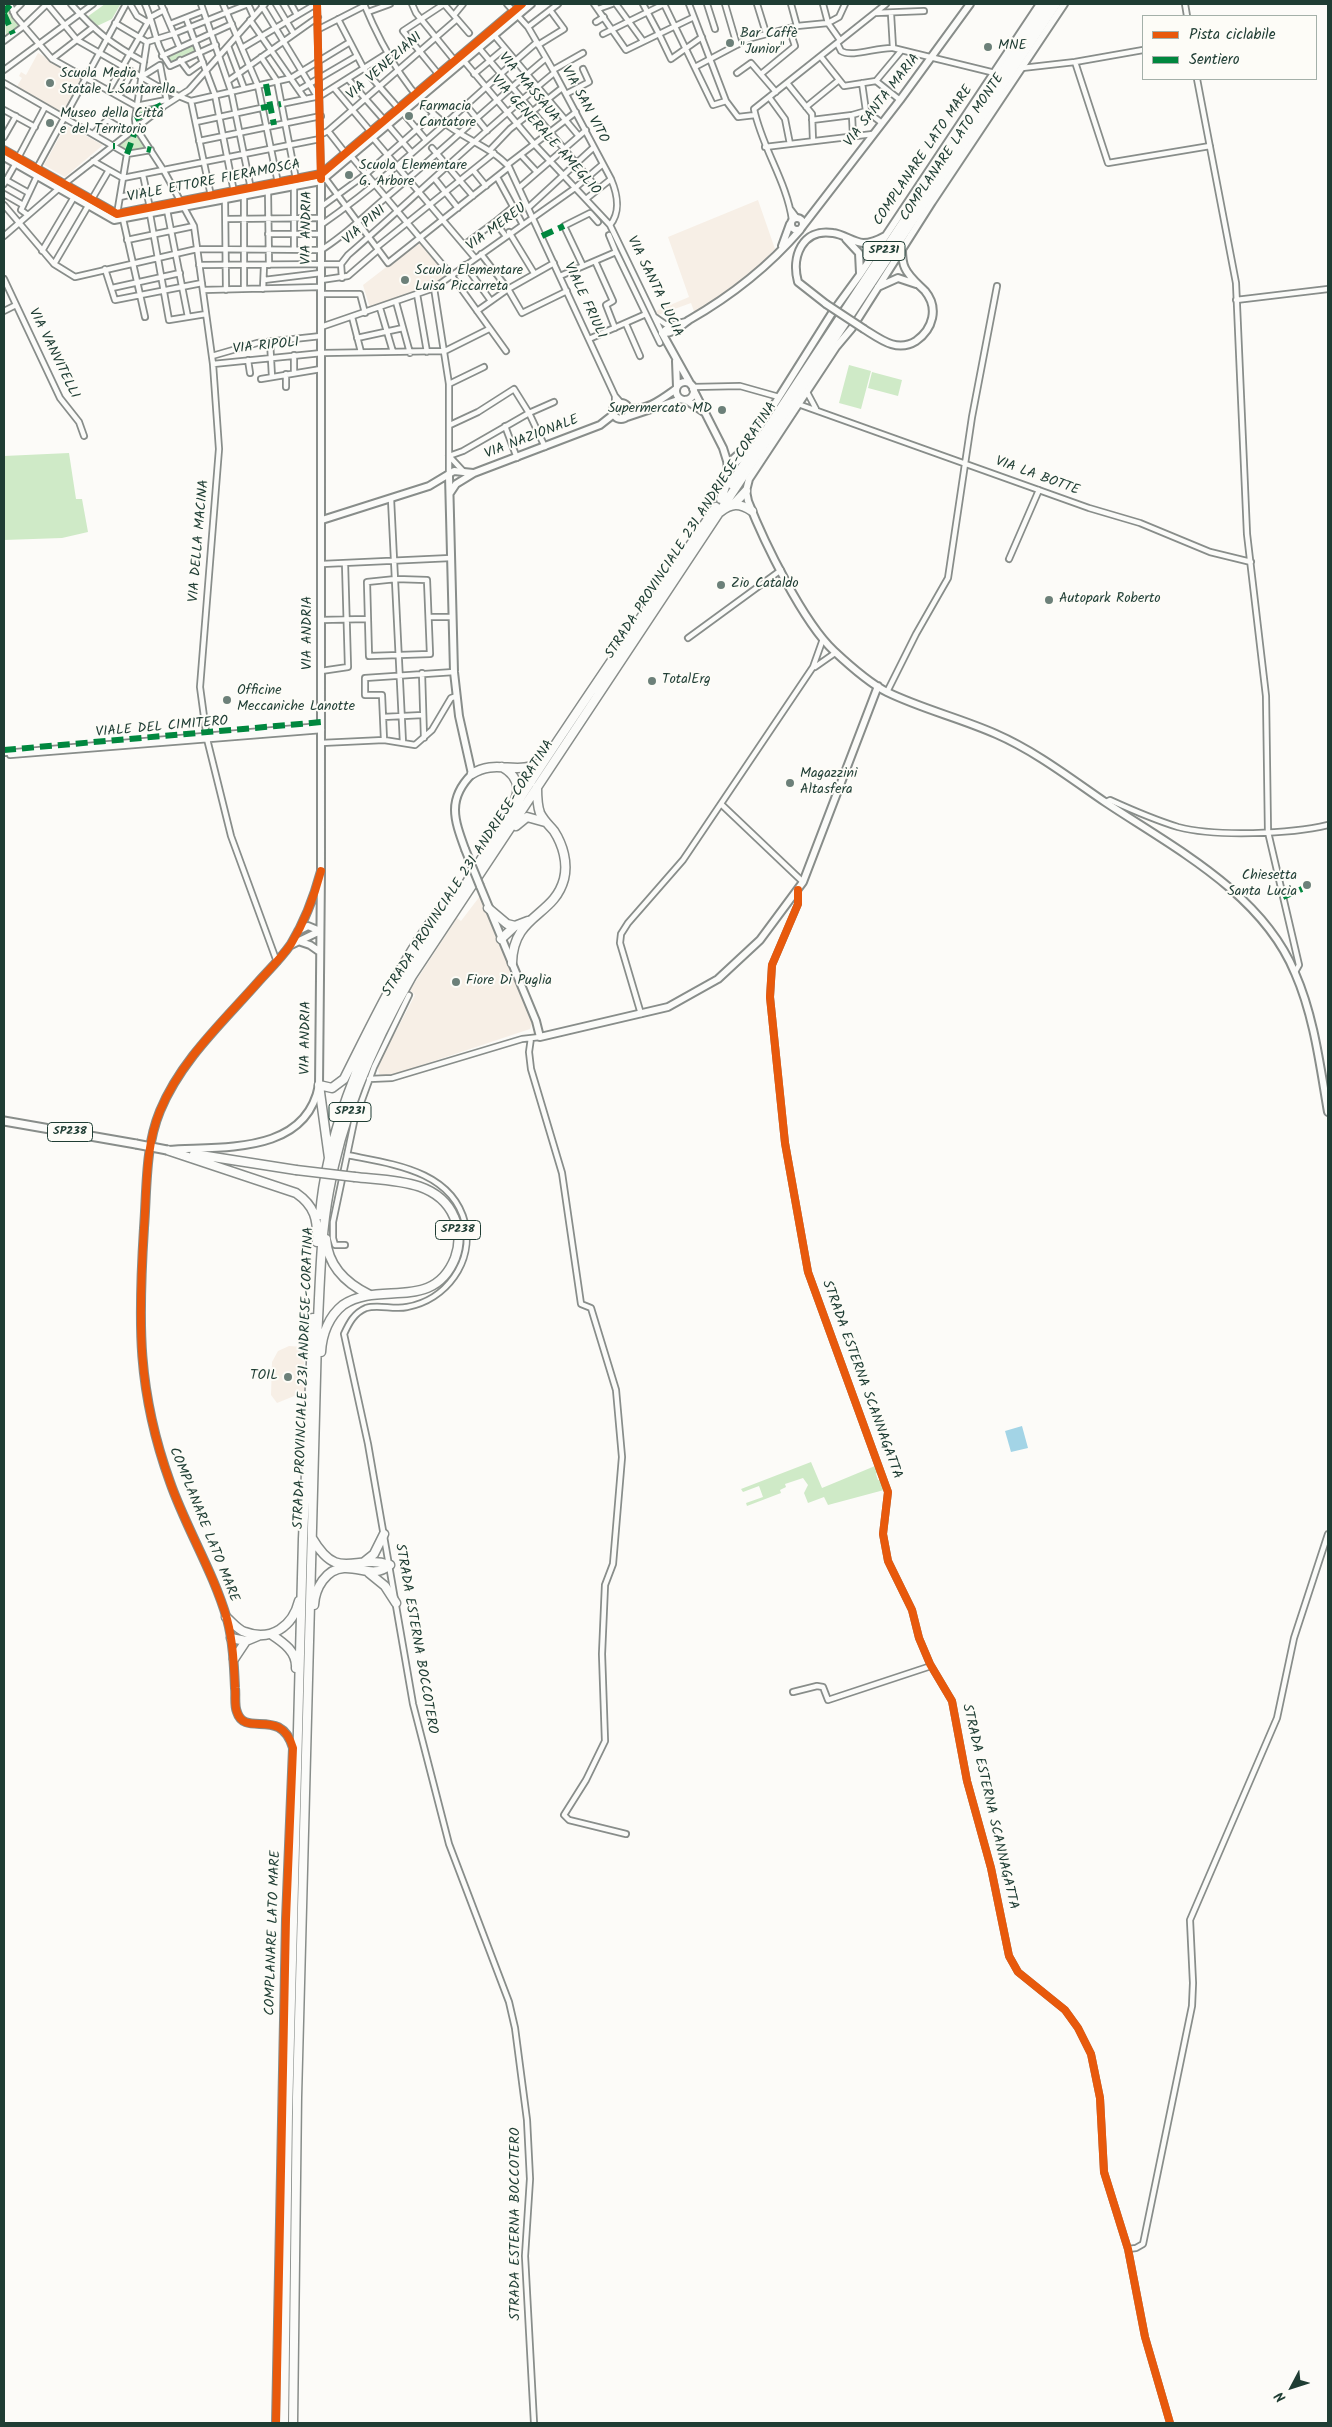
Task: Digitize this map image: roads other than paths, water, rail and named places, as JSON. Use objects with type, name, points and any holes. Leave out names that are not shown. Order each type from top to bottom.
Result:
[{"type":"highway","name":"STRADA PROVINCIALE 231 ANDRIESE-CORATINA","points":[[293,2423],[297,2097],[309,1631],[307,1538],[311,1349],[322,1195],[347,1100],[376,1028],[398,986],[546,759],[721,499],[1047,4]]},
{"type":"highway","name":"STRADA PROVINCIALE 231 ANDRIESE-CORATINA","points":[[284,2423],[288,2113],[299,1704],[315,1423],[322,1241],[329,1190],[344,1128],[355,1096],[385,1025],[412,976],[1056,4]]},
{"type":"highway","points":[[721,499],[728,477],[728,464]]},
{"type":"highway","points":[[717,515],[734,504],[746,491]]},
{"type":"highway","points":[[734,504],[742,505],[752,511]]},
{"type":"highway","points":[[472,774],[488,766],[527,769],[546,759]]},
{"type":"highway","points":[[496,835],[496,830],[518,793],[516,780],[508,770],[502,767]]},
{"type":"highway","points":[[512,963],[512,949],[516,937],[551,901],[559,891],[564,878],[565,865],[562,848],[552,829],[545,822],[538,805],[537,787]]},
{"type":"highway","points":[[505,835],[528,817],[545,822]]},
{"type":"highway","points":[[329,1163],[318,1085],[332,1088],[344,1079],[379,1010],[431,922],[440,908],[459,894]]},
{"type":"highway","points":[[488,908],[507,924],[515,926]]},
{"type":"highway","points":[[501,939],[515,926],[530,921]]},
{"type":"highway","points":[[501,939],[516,937]]},
{"type":"highway","points":[[167,1150],[247,1175],[296,1193],[311,1206],[315,1214],[318,1223],[318,1251]]},
{"type":"highway","name":"SP238","points":[[167,1150],[296,1170],[406,1184],[435,1193],[448,1204],[459,1233],[453,1263],[447,1272],[432,1285],[413,1293],[370,1295]]},
{"type":"highway","points":[[329,1190],[332,1197],[326,1240],[330,1259],[349,1282],[370,1295]]},
{"type":"highway","points":[[315,1423],[320,1396],[322,1346],[326,1328],[342,1306],[354,1299],[370,1295]]},
{"type":"highway","points":[[360,1565],[374,1554],[384,1534]]},
{"type":"highway","points":[[307,1538],[323,1555],[340,1565],[360,1565],[376,1562],[390,1565]]},
{"type":"highway","points":[[234,1659],[246,1641],[258,1636],[272,1635],[289,1623],[296,1611],[300,1596],[307,1538]]},
{"type":"highway","points":[[309,1631],[314,1618],[316,1590],[327,1575],[344,1568],[369,1572],[383,1570],[390,1565]]},
{"type":"highway","points":[[369,1572],[385,1586],[396,1603]]},
{"type":"highway","points":[[226,1617],[243,1632],[258,1636]]},
{"type":"highway","points":[[231,1638],[243,1632]]},
{"type":"highway","points":[[272,1635],[289,1647],[296,1663],[295,1698],[299,1704]]},
{"type":"highway","points":[[231,1638],[246,1641]]},
{"type":"main road","name":"SP238","points":[[4,1121],[167,1150]]},
{"type":"street","points":[[10,4],[13,12],[52,59],[136,106],[167,102],[179,97],[188,90],[207,72],[263,5],[309,84],[315,93],[320,96]]},
{"type":"street","points":[[13,12],[22,4]]},
{"type":"street","points":[[4,40],[24,26],[47,4],[77,40],[164,90],[191,101],[291,78],[350,42]]},
{"type":"street","points":[[71,4],[92,28],[108,41],[144,62]]},
{"type":"street","points":[[4,70],[93,4]]},
{"type":"street","points":[[36,168],[101,54],[126,4],[136,16],[147,22]]},
{"type":"street","points":[[145,4],[151,16],[156,40],[162,56],[170,66],[216,44]]},
{"type":"street","points":[[160,4],[180,48]]},
{"type":"street","points":[[201,4],[232,91],[251,189]]},
{"type":"street","points":[[223,4],[258,86],[261,108],[278,183]]},
{"type":"street","points":[[115,23],[147,42],[190,28],[248,4],[253,15]]},
{"type":"street","points":[[276,4],[294,34]]},
{"type":"street","points":[[291,4],[297,15]]},
{"type":"street","points":[[242,48],[316,4],[319,29],[320,137],[323,178],[388,263],[497,178],[521,155],[576,112]]},
{"type":"street","points":[[368,12],[388,4]]},
{"type":"street","points":[[412,4],[455,60]]},
{"type":"street","points":[[439,75],[403,31],[445,4],[469,33]]},
{"type":"street","name":"VIA VENEZIANI","points":[[123,178],[227,158],[320,137],[436,37],[455,17],[463,4]]},
{"type":"street","name":"VIA SAN VITO","points":[[507,4],[528,27],[586,130],[611,179],[617,195],[615,216],[610,225]]},
{"type":"street","points":[[418,96],[494,35],[515,14],[522,4]]},
{"type":"street","points":[[418,96],[455,60],[531,4]]},
{"type":"street","points":[[528,27],[558,4]]},
{"type":"street","points":[[594,4],[626,50],[694,17]]},
{"type":"street","points":[[598,10],[612,4]]},
{"type":"street","points":[[616,4],[643,41]]},
{"type":"street","points":[[643,4],[671,59],[702,37]]},
{"type":"street","points":[[603,34],[664,4],[713,105],[726,101]]},
{"type":"street","points":[[689,4],[726,101],[738,117],[755,115]]},
{"type":"street","points":[[706,4],[715,29]]},
{"type":"street","points":[[725,4],[737,45]]},
{"type":"street","points":[[757,4],[766,33]]},
{"type":"street","points":[[791,4],[797,26]]},
{"type":"street","points":[[823,4],[828,23],[839,42],[841,51],[850,55],[880,47],[893,48],[995,73]]},
{"type":"street","points":[[801,228],[790,209],[765,147],[754,110],[886,4]]},
{"type":"street","name":"VIA SANTA MARIA","points":[[662,333],[687,322],[736,290],[776,256],[801,228],[882,124],[970,4]]},
{"type":"street","name":"COMPLANARE LATO MARE","points":[[728,464],[737,462],[832,313],[886,236],[1040,4]]},
{"type":"street","name":"COMPLANARE LATO MONTE","points":[[746,491],[749,479],[798,404],[852,328],[890,265],[1064,4]]},
{"type":"street","points":[[319,29],[364,5],[388,53],[418,96],[434,114],[444,123],[492,152],[508,166]]},
{"type":"street","points":[[694,67],[737,45],[766,33],[797,26],[828,23],[838,17],[844,5]]},
{"type":"street","points":[[109,90],[151,16],[164,10]]},
{"type":"street","points":[[320,226],[397,167],[515,61],[537,44],[564,29],[550,10]]},
{"type":"street","points":[[170,24],[204,11]]},
{"type":"street","points":[[875,13],[891,14],[924,11]]},
{"type":"street","points":[[891,14],[893,48]]},
{"type":"street","points":[[228,81],[318,17]]},
{"type":"street","points":[[596,22],[604,17]]},
{"type":"street","points":[[186,18],[215,95],[234,192]]},
{"type":"street","points":[[338,19],[364,69],[426,140]]},
{"type":"street","points":[[250,20],[305,99]]},
{"type":"street","points":[[162,56],[232,24]]},
{"type":"street","points":[[52,59],[92,28]]},
{"type":"street","points":[[761,74],[795,46],[789,28]]},
{"type":"street","points":[[494,35],[578,135]]},
{"type":"street","points":[[136,128],[136,106],[147,42]]},
{"type":"street","points":[[228,46],[244,88]]},
{"type":"street","name":"VIA MASSAUA","points":[[479,48],[598,189]]},
{"type":"street","points":[[474,74],[505,48]]},
{"type":"street","points":[[1022,68],[1075,62],[1142,50]]},
{"type":"street","points":[[821,57],[844,86],[876,81],[901,51]]},
{"type":"street","points":[[281,104],[320,96],[388,53]]},
{"type":"street","name":"VIA PINI","points":[[199,265],[321,266],[341,264],[348,255],[398,213],[474,142],[554,72],[583,53]]},
{"type":"street","points":[[298,90],[357,56]]},
{"type":"street","points":[[261,57],[277,81],[296,179]]},
{"type":"street","points":[[4,205],[54,264],[75,276],[176,252],[197,249],[321,250],[338,239],[408,180],[476,117],[545,59]]},
{"type":"street","points":[[180,60],[189,72],[203,62]]},
{"type":"street","name":"VIA GENERALE AMEGLIO","points":[[464,61],[535,145],[610,225]]},
{"type":"street","points":[[1075,62],[1108,163],[1210,146]]},
{"type":"street","points":[[737,73],[751,63],[776,92]]},
{"type":"street","points":[[141,77],[160,65],[167,102]]},
{"type":"street","points":[[566,94],[589,82],[583,69]]},
{"type":"street","points":[[119,96],[132,72]]},
{"type":"street","points":[[348,79],[412,153]]},
{"type":"street","points":[[806,107],[839,80]]},
{"type":"street","points":[[1197,80],[1236,283],[1251,562],[1266,696],[1268,832],[1299,965],[1295,972]]},
{"type":"street","points":[[876,81],[900,100]]},
{"type":"street","points":[[787,83],[812,114],[813,141]]},
{"type":"street","points":[[862,84],[866,111],[882,124]]},
{"type":"street","points":[[4,93],[6,85],[127,154],[152,150]]},
{"type":"street","points":[[334,88],[397,167],[475,258]]},
{"type":"street","points":[[264,280],[320,277],[342,278],[348,276],[377,248],[473,170],[517,124],[562,88]]},
{"type":"street","name":"VIALE ETTORE FIERAMOSCA","points":[[115,217],[123,219],[150,211],[167,210],[183,204],[225,200],[323,178],[418,96]]},
{"type":"street","points":[[769,97],[784,119],[790,144]]},
{"type":"street","points":[[191,101],[211,196]]},
{"type":"street","points":[[4,236],[62,186],[167,102]]},
{"type":"street","points":[[465,104],[487,131]]},
{"type":"street","points":[[29,193],[4,181],[45,107]]},
{"type":"street","points":[[196,122],[261,108]]},
{"type":"street","points":[[4,110],[34,127]]},
{"type":"street","points":[[812,120],[852,115],[866,111]]},
{"type":"street","points":[[321,207],[366,174],[434,114]]},
{"type":"street","points":[[852,115],[853,137]]},
{"type":"street","points":[[4,137],[16,116]]},
{"type":"street","points":[[200,141],[321,116]]},
{"type":"street","points":[[93,134],[107,120],[129,133]]},
{"type":"street","name":"VIA DELLA MACINA","points":[[136,128],[152,150],[194,226],[213,364],[219,449],[200,687],[207,737],[231,836],[276,962]]},
{"type":"street","points":[[520,188],[563,148],[586,130]]},
{"type":"street","points":[[328,131],[452,276],[506,351]]},
{"type":"street","points":[[765,147],[873,134]]},
{"type":"street","points":[[528,207],[594,147]]},
{"type":"street","points":[[432,148],[473,196]]},
{"type":"street","points":[[4,150],[37,176],[62,186],[74,197],[90,202]]},
{"type":"street","points":[[4,157],[36,168],[62,186],[115,217],[127,154]]},
{"type":"street","points":[[521,155],[537,172]]},
{"type":"street","points":[[419,160],[424,165]]},
{"type":"street","points":[[93,162],[123,178]]},
{"type":"street","name":"VIA MEREU","points":[[321,327],[352,318],[434,288],[507,234],[575,188],[603,164]]},
{"type":"street","name":"VIALE FRIULI","points":[[508,166],[520,188],[615,396],[625,406]]},
{"type":"street","points":[[54,264],[109,170]]},
{"type":"street","points":[[473,170],[486,186]]},
{"type":"street","points":[[143,175],[169,320],[206,314]]},
{"type":"street","points":[[22,208],[37,176]]},
{"type":"street","name":"VIALE ETTORE FIERAMOSCA","points":[[115,217],[296,179],[323,178]]},
{"type":"street","name":"VIA ANDRIA","points":[[167,1150],[252,1144],[274,1138],[300,1123],[316,1102],[318,1085],[321,871],[322,353],[320,226],[323,178]]},
{"type":"street","points":[[497,178],[522,224]]},
{"type":"street","points":[[435,179],[458,208]]},
{"type":"street","points":[[586,199],[611,179]]},
{"type":"street","points":[[294,186],[294,250]]},
{"type":"street","points":[[120,196],[146,191]]},
{"type":"street","points":[[264,290],[269,250],[268,191]]},
{"type":"street","points":[[4,194],[28,215]]},
{"type":"street","points":[[244,196],[244,289]]},
{"type":"street","points":[[42,251],[74,197]]},
{"type":"street","points":[[225,200],[227,219],[226,290]]},
{"type":"street","points":[[464,245],[514,207]]},
{"type":"street","points":[[167,210],[188,317]]},
{"type":"street","name":"VIA SANTA MARIA","points":[[776,256],[795,220],[813,212]]},
{"type":"street","points":[[583,266],[564,226],[590,213],[598,222]]},
{"type":"street","points":[[227,219],[268,217],[321,218]]},
{"type":"street","points":[[123,219],[145,317]]},
{"type":"street","points":[[795,220],[792,229],[801,228]]},
{"type":"street","points":[[495,222],[507,234],[534,273]]},
{"type":"street","name":"VIA SANTA LUCIA","points":[[610,225],[633,268],[662,333],[707,414],[723,448],[728,464]]},
{"type":"street","points":[[127,240],[194,226]]},
{"type":"street","points":[[872,256],[862,243],[826,232],[811,238],[800,248],[795,260],[798,282],[826,304],[881,340],[898,346],[906,346],[921,337],[931,323],[933,310],[928,296],[905,269],[890,265]]},
{"type":"street","points":[[268,234],[320,234]]},
{"type":"street","points":[[609,235],[660,343]]},
{"type":"street","points":[[844,236],[859,253],[872,256]]},
{"type":"street","points":[[862,243],[878,240],[886,236]]},
{"type":"street","points":[[902,248],[905,269]]},
{"type":"street","points":[[560,276],[616,252]]},
{"type":"street","points":[[859,253],[859,276]]},
{"type":"street","points":[[481,254],[508,289],[522,313],[567,291]]},
{"type":"street","points":[[595,261],[613,302],[606,305],[616,328]]},
{"type":"street","points":[[477,311],[508,289],[554,263]]},
{"type":"street","points":[[341,264],[342,278]]},
{"type":"street","points":[[465,265],[491,301]]},
{"type":"street","points":[[890,265],[898,278],[916,284]]},
{"type":"street","points":[[105,269],[116,300],[202,283]]},
{"type":"street","points":[[112,288],[180,273]]},
{"type":"street","points":[[876,288],[898,278]]},
{"type":"street","name":"VIA VANVITELLI","points":[[4,279],[60,398],[79,422],[84,436]]},
{"type":"street","points":[[887,692],[916,634],[948,578],[972,417],[997,286]]},
{"type":"street","points":[[434,288],[449,384],[449,476],[454,672],[472,774],[464,783],[455,804],[457,827],[488,908],[536,1021],[540,1037]]},
{"type":"street","points":[[203,290],[244,289],[360,294],[365,313]]},
{"type":"street","points":[[1236,300],[1328,289]]},
{"type":"street","points":[[417,294],[427,352]]},
{"type":"street","points":[[396,302],[410,353]]},
{"type":"street","points":[[4,311],[16,305]]},
{"type":"street","points":[[380,308],[393,352]]},
{"type":"street","points":[[589,339],[646,314]]},
{"type":"street","points":[[654,316],[664,324],[674,328],[669,346]]},
{"type":"street","points":[[352,318],[361,352]]},
{"type":"street","points":[[626,324],[640,356]]},
{"type":"street","points":[[357,338],[403,328]]},
{"type":"street","points":[[444,351],[489,329]]},
{"type":"street","points":[[212,356],[270,341],[321,336]]},
{"type":"street","points":[[270,341],[272,378]]},
{"type":"street","name":"VIA RIPOLI","points":[[213,364],[322,353],[444,351]]},
{"type":"street","points":[[294,355],[294,372]]},
{"type":"street","points":[[248,360],[250,373]]},
{"type":"street","name":"VIA SANTA LUCIA","points":[[676,360],[676,388]]},
{"type":"street","points":[[449,384],[484,367]]},
{"type":"street","points":[[262,379],[294,372],[321,369]]},
{"type":"street","points":[[286,374],[286,387]]},
{"type":"street","points":[[625,418],[625,406],[637,409],[648,405],[684,382],[692,387],[740,386],[779,396]]},
{"type":"street","points":[[683,399],[693,395],[692,387]]},
{"type":"street","points":[[676,388],[677,395],[707,414]]},
{"type":"street","points":[[450,425],[478,412],[514,389],[529,413],[545,447]]},
{"type":"street","points":[[807,392],[817,410]]},
{"type":"street","name":"VIALE FRIULI","points":[[614,411],[615,396]]},
{"type":"street","name":"VIA NAZIONALE","points":[[449,476],[464,476],[474,473],[600,425],[683,399]]},
{"type":"street","points":[[449,456],[463,451],[529,413],[554,402]]},
{"type":"street","name":"VIA LA BOTTE","points":[[798,404],[1039,490],[1140,523],[1210,552],[1251,562]]},
{"type":"street","name":"VIA NAZIONALE","points":[[600,425],[614,411],[625,406]]},
{"type":"street","points":[[614,411],[625,418]]},
{"type":"street","points":[[505,426],[517,458]]},
{"type":"street","name":"COMPLANARE LATO MARE","points":[[728,464],[746,447]]},
{"type":"street","points":[[723,448],[737,455]]},
{"type":"street","points":[[449,456],[464,476],[452,488],[450,494]]},
{"type":"street","points":[[322,520],[429,486],[449,476]]},
{"type":"street","points":[[1009,559],[1039,490]]},
{"type":"street","points":[[746,491],[752,511],[781,570],[808,618],[836,653],[887,692],[996,734],[1022,747],[1210,873],[1243,900],[1268,928],[1295,972],[1309,1013],[1328,1112]]},
{"type":"street","points":[[391,498],[396,560],[403,743]]},
{"type":"street","points":[[322,564],[451,558]]},
{"type":"street","points":[[321,671],[348,667],[345,563]]},
{"type":"street","points":[[688,638],[781,570]]},
{"type":"street","points":[[396,579],[427,580],[429,617],[430,654],[369,656],[367,582],[396,579]]},
{"type":"street","points":[[429,617],[452,617]]},
{"type":"street","points":[[321,620],[367,619]]},
{"type":"street","points":[[641,1014],[620,943],[621,934],[641,906],[683,860],[813,667],[823,639]]},
{"type":"street","points":[[813,667],[836,653]]},
{"type":"street","points":[[384,740],[382,696],[365,695],[365,678],[400,674],[454,672]]},
{"type":"street","points":[[422,673],[424,738]]},
{"type":"street","points":[[369,1079],[392,1078],[522,1039],[540,1037],[668,1007],[718,979],[760,940],[803,882],[878,686]]},
{"type":"street","points":[[321,742],[384,740],[415,745],[424,738],[441,718],[451,698],[457,696]]},
{"type":"street","points":[[383,717],[423,715]]},
{"type":"street","name":"VIALE DEL CIMITERO","points":[[4,754],[322,728]]},
{"type":"street","points":[[1106,802],[1110,800],[1180,828],[1216,832],[1268,832],[1328,825]]},
{"type":"street","points":[[721,804],[803,882]]},
{"type":"street","points":[[289,946],[315,896],[321,871]]},
{"type":"street","name":"STRADA ESTERNA SCANNAGATTA","points":[[798,890],[798,904],[772,964],[770,997],[785,1143],[808,1272],[888,1492],[883,1534],[888,1561],[912,1610],[919,1638],[931,1666],[952,1701],[967,1781],[991,1868],[1009,1956],[1018,1972],[1065,2010],[1078,2028],[1091,2054],[1100,2098],[1104,2172],[1128,2249],[1145,2337],[1170,2423]]},
{"type":"street","points":[[298,930],[308,926],[320,931]]},
{"type":"street","points":[[289,946],[320,931]]},
{"type":"street","points":[[298,941],[310,945],[320,952]]},
{"type":"street","name":"COMPLANARE LATO MARE","points":[[276,2423],[286,1919],[293,1748],[289,1734],[282,1727],[270,1724],[255,1724],[243,1720],[237,1713],[234,1659],[226,1617],[207,1566],[171,1485],[159,1449],[146,1393],[140,1337],[140,1308],[149,1160],[156,1120],[180,1073],[289,946]]},
{"type":"street","points":[[345,1245],[335,1245],[333,1222],[354,1122],[369,1079],[389,1033],[409,995]]},
{"type":"street","points":[[531,1038],[529,1052],[531,1069],[562,1173],[581,1304],[591,1308],[616,1390],[621,1426],[622,1457],[613,1564],[604,1585],[602,1654],[604,1741],[586,1780],[564,1815],[569,1820],[626,1834]]},
{"type":"street","name":"STRADA ESTERNA BOCCOTERO","points":[[347,1155],[405,1168],[421,1173],[438,1183],[452,1196],[463,1214],[467,1231],[467,1246],[461,1268],[452,1281],[438,1294],[422,1303],[406,1308],[367,1308],[357,1313],[344,1334],[390,1565],[412,1704],[449,1844],[509,2002],[515,2028],[527,2120],[530,2180],[525,2256],[534,2423]]},
{"type":"street","points":[[1128,2249],[1136,2248],[1143,2244],[1192,2006],[1193,1984],[1190,1920],[1277,1718],[1294,1638],[1328,1534]]},
{"type":"street","points":[[793,1692],[817,1686],[823,1687],[828,1700],[931,1666]]},
{"type":"water","points":[[1022,1426],[1028,1448],[1011,1452],[1005,1431]]},
{"type":"place","name":"Bar Caffè \"Junior\"","points":[[730,43]]},
{"type":"place","name":"MNE","points":[[988,47]]},
{"type":"place","name":"Scuola Media Statale L.Santarella","points":[[50,83]]},
{"type":"place","name":"Farmacia Cantatore","points":[[409,116]]},
{"type":"place","name":"Museo della Città e del Territorio","points":[[50,123]]},
{"type":"place","name":"Scuola Elementare G. Arbore","points":[[349,175]]},
{"type":"place","name":"Scuola Elementare Luisa Piccarreta","points":[[405,280]]},
{"type":"place","name":"Supermercato MD","points":[[722,410]]},
{"type":"place","name":"Zio Cataldo","points":[[721,585]]},
{"type":"place","name":"Autopark Roberto","points":[[1049,600]]},
{"type":"place","name":"TotalErg","points":[[652,681]]},
{"type":"place","name":"Officine Meccaniche Lanotte","points":[[227,700]]},
{"type":"place","name":"Magazzini Altasfera","points":[[790,783]]},
{"type":"place","name":"Chiesetta Santa Lucia","points":[[1307,885]]},
{"type":"place","name":"Fiore Di Puglia","points":[[456,982]]},
{"type":"place","name":"TOIL","points":[[288,1377]]}]
